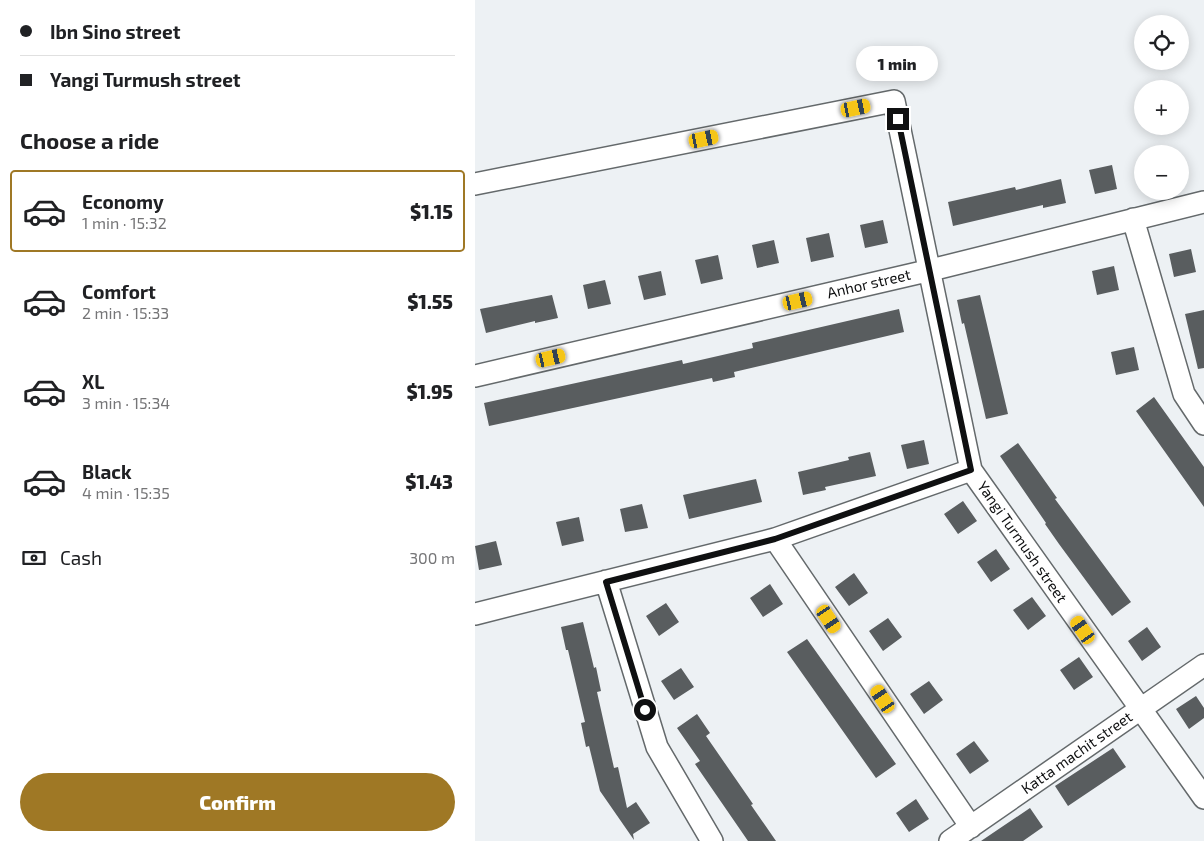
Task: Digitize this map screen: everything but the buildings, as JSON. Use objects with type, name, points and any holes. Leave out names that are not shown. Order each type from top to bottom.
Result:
[{"type":"street","name":"Yangi Turmush street","points":[[475,184],[894,101],[931,270],[971,470],[1204,798]]},
{"type":"street","name":"Anhor street","points":[[475,376],[931,270],[1204,202]]},
{"type":"street","points":[[1133,219],[1184,394],[1204,424]]},
{"type":"street","points":[[475,614],[775,539],[971,470]]},
{"type":"street","points":[[775,539],[971,827]]},
{"type":"street","points":[[606,582],[657,747],[712,841]]},
{"type":"street","name":"Katta machit street","points":[[950,841],[1204,665]]},
{"type":"route","points":[[645,710],[606,582],[775,539],[971,470],[931,270],[898,119]]}]
